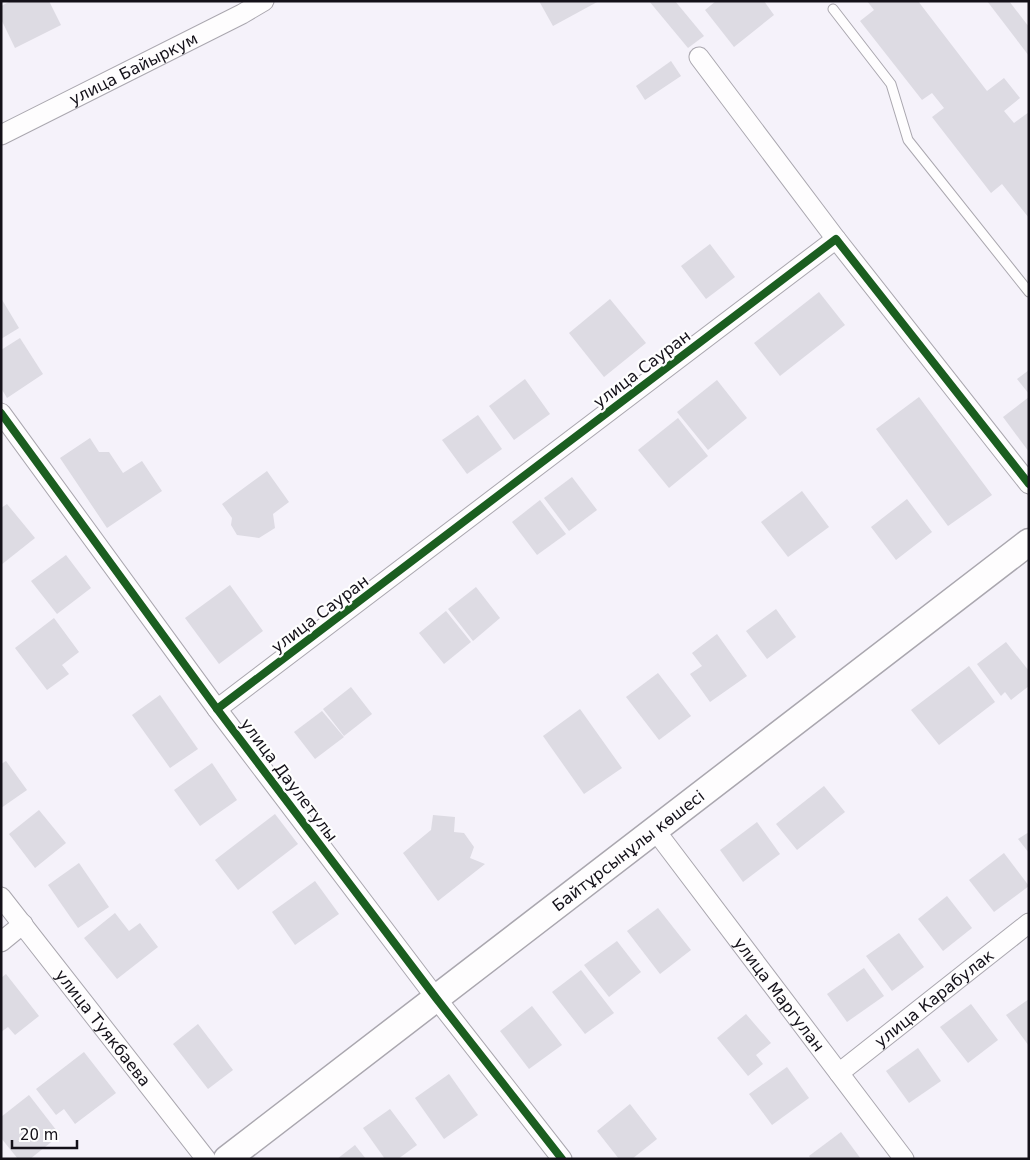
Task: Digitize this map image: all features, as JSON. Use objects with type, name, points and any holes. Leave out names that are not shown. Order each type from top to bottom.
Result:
[{"type":"main road","name":"Байтұрсынұлы көшесі","points":[[227,1159],[1029,542]]},
{"type":"street","name":"улица Байыркум","points":[[1,135],[242,14],[264,1]]},
{"type":"street","points":[[699,57],[836,239],[1029,484]]},
{"type":"street","name":"улица Сауран","points":[[217,709],[836,239]]},
{"type":"street","name":"улица Даулетулы","points":[[1,413],[217,709],[436,998],[562,1159]]},
{"type":"street","name":"улица Маргулан","points":[[655,830],[904,1159]]},
{"type":"street","name":"улица Туякбаева","points":[[1,897],[206,1159]]},
{"type":"street","points":[[1,942],[23,924]]},
{"type":"street","name":"улица Карабулак","points":[[839,1073],[1029,924]]},
{"type":"lane","points":[[833,9],[891,84],[908,140],[1029,292]]},
{"type":"building","points":[[11,1],[49,1],[61,25],[15,48],[1,19],[1,6]]},
{"type":"building","points":[[539,1],[599,1],[553,26]]},
{"type":"building","points":[[649,1],[675,1],[704,36],[688,48]]},
{"type":"building","points":[[716,1],[764,1],[774,15],[734,47],[705,10]]},
{"type":"building","points":[[867,1],[918,1],[987,91],[1004,78],[1020,98],[1004,111],[1014,123],[1029,112],[1029,218],[1002,184],[991,193],[932,117],[944,108],[932,93],[922,100],[860,21],[874,10]]},
{"type":"building","points":[[987,1],[1009,1],[1029,27],[1029,56]]},
{"type":"building","points":[[671,61],[681,76],[645,100],[636,86]]},
{"type":"building","points":[[710,244],[735,277],[706,299],[681,266]]},
{"type":"building","points":[[819,292],[845,325],[780,376],[754,343]]},
{"type":"building","points":[[1,298],[19,328],[1,339]]},
{"type":"building","points":[[610,299],[646,343],[604,377],[569,333]]},
{"type":"building","points":[[20,338],[43,374],[7,398],[1,388],[1,350]]},
{"type":"building","points":[[1029,370],[1029,394],[1017,379]]},
{"type":"building","points":[[525,379],[550,414],[514,440],[489,406]]},
{"type":"building","points":[[717,380],[747,418],[708,450],[677,412]]},
{"type":"building","points":[[919,397],[992,495],[948,526],[876,429]]},
{"type":"building","points":[[1029,397],[1029,452],[1003,417]]},
{"type":"building","points":[[478,415],[502,449],[467,474],[442,440]]},
{"type":"building","points":[[678,418],[708,456],[669,488],[638,450]]},
{"type":"building","points":[[90,438],[99,452],[109,452],[123,473],[142,461],[162,491],[107,528],[60,458]]},
{"type":"building","points":[[267,471],[289,502],[273,514],[275,528],[259,538],[237,535],[231,525],[232,518],[222,504]]},
{"type":"building","points":[[572,477],[597,510],[569,531],[544,498]]},
{"type":"building","points":[[802,491],[829,527],[788,557],[761,522]]},
{"type":"building","points":[[907,499],[932,532],[896,560],[871,527]]},
{"type":"building","points":[[540,500],[566,534],[537,555],[512,522]]},
{"type":"building","points":[[7,504],[35,538],[1,565],[1,508]]},
{"type":"building","points":[[66,555],[91,588],[57,614],[31,581]]},
{"type":"building","points":[[230,585],[263,631],[219,664],[185,618]]},
{"type":"building","points":[[476,587],[500,618],[473,641],[448,609]]},
{"type":"building","points":[[776,609],[796,637],[767,659],[746,631]]},
{"type":"building","points":[[446,611],[471,642],[444,664],[419,633]]},
{"type":"building","points":[[54,618],[79,652],[62,665],[69,674],[47,690],[15,648]]},
{"type":"building","points":[[717,634],[747,676],[710,702],[690,674],[702,666],[692,653]]},
{"type":"building","points":[[1006,642],[1029,671],[1029,686],[1011,700],[1005,692],[1001,696],[977,664]]},
{"type":"building","points":[[969,666],[995,702],[939,745],[911,710]]},
{"type":"building","points":[[658,673],[691,716],[659,740],[626,697]]},
{"type":"building","points":[[351,687],[372,714],[344,736],[323,709]]},
{"type":"building","points":[[160,695],[198,749],[170,768],[132,715]]},
{"type":"building","points":[[580,709],[622,768],[584,794],[543,736]]},
{"type":"building","points":[[322,711],[344,737],[315,759],[294,732]]},
{"type":"building","points":[[6,761],[27,790],[1,808],[1,764]]},
{"type":"building","points":[[212,763],[237,800],[200,826],[174,790]]},
{"type":"building","points":[[824,786],[845,812],[797,850],[776,824]]},
{"type":"building","points":[[39,810],[66,843],[35,868],[9,834]]},
{"type":"building","points":[[275,814],[298,844],[238,890],[215,860]]},
{"type":"building","points":[[433,815],[455,817],[454,832],[464,833],[474,847],[470,858],[485,864],[438,901],[403,853],[431,830]]},
{"type":"building","points":[[757,822],[780,854],[743,882],[720,850]]},
{"type":"building","points":[[1029,832],[1029,853],[1018,839]]},
{"type":"building","points":[[1004,853],[1029,886],[994,912],[969,880]]},
{"type":"building","points":[[79,863],[109,907],[78,928],[48,885]]},
{"type":"building","points":[[315,881],[339,914],[295,945],[272,912]]},
{"type":"building","points":[[947,896],[972,928],[943,951],[918,919]]},
{"type":"building","points":[[658,908],[691,950],[660,974],[627,931]]},
{"type":"building","points":[[115,913],[129,931],[140,923],[158,947],[117,979],[84,938]]},
{"type":"building","points":[[899,933],[924,967],[892,991],[866,956]]},
{"type":"building","points":[[617,941],[641,972],[609,997],[584,965]]},
{"type":"building","points":[[864,968],[884,996],[847,1022],[827,994]]},
{"type":"building","points":[[581,970],[614,1013],[585,1034],[552,992]]},
{"type":"building","points":[[6,974],[39,1016],[15,1035],[8,1027],[1,1032],[1,978]]},
{"type":"building","points":[[1029,999],[1029,1046],[1006,1015]]},
{"type":"building","points":[[971,1004],[998,1040],[968,1063],[940,1027]]},
{"type":"building","points":[[532,1006],[562,1045],[529,1069],[500,1031]]},
{"type":"building","points":[[746,1014],[771,1043],[756,1055],[763,1064],[748,1076],[717,1038]]},
{"type":"building","points":[[198,1024],[233,1070],[208,1089],[173,1044]]},
{"type":"building","points":[[918,1048],[941,1081],[909,1103],[886,1071]]},
{"type":"building","points":[[84,1052],[116,1093],[75,1124],[64,1109],[56,1115],[36,1089]]},
{"type":"building","points":[[787,1067],[809,1098],[772,1125],[749,1094]]},
{"type":"building","points":[[449,1074],[478,1115],[444,1139],[415,1098]]},
{"type":"building","points":[[29,1095],[60,1135],[30,1159],[18,1159],[1,1138],[1,1117]]},
{"type":"building","points":[[630,1104],[657,1139],[632,1159],[619,1159],[597,1131]]},
{"type":"building","points":[[390,1109],[417,1145],[398,1159],[385,1159],[363,1128]]},
{"type":"building","points":[[841,1132],[861,1159],[811,1159],[809,1156]]},
{"type":"building","points":[[355,1145],[366,1159],[337,1159]]},
{"type":"cycle path","points":[[217,709],[836,239],[1029,484]]},
{"type":"cycle path","points":[[1,413],[217,709],[436,998],[562,1159]]}]
